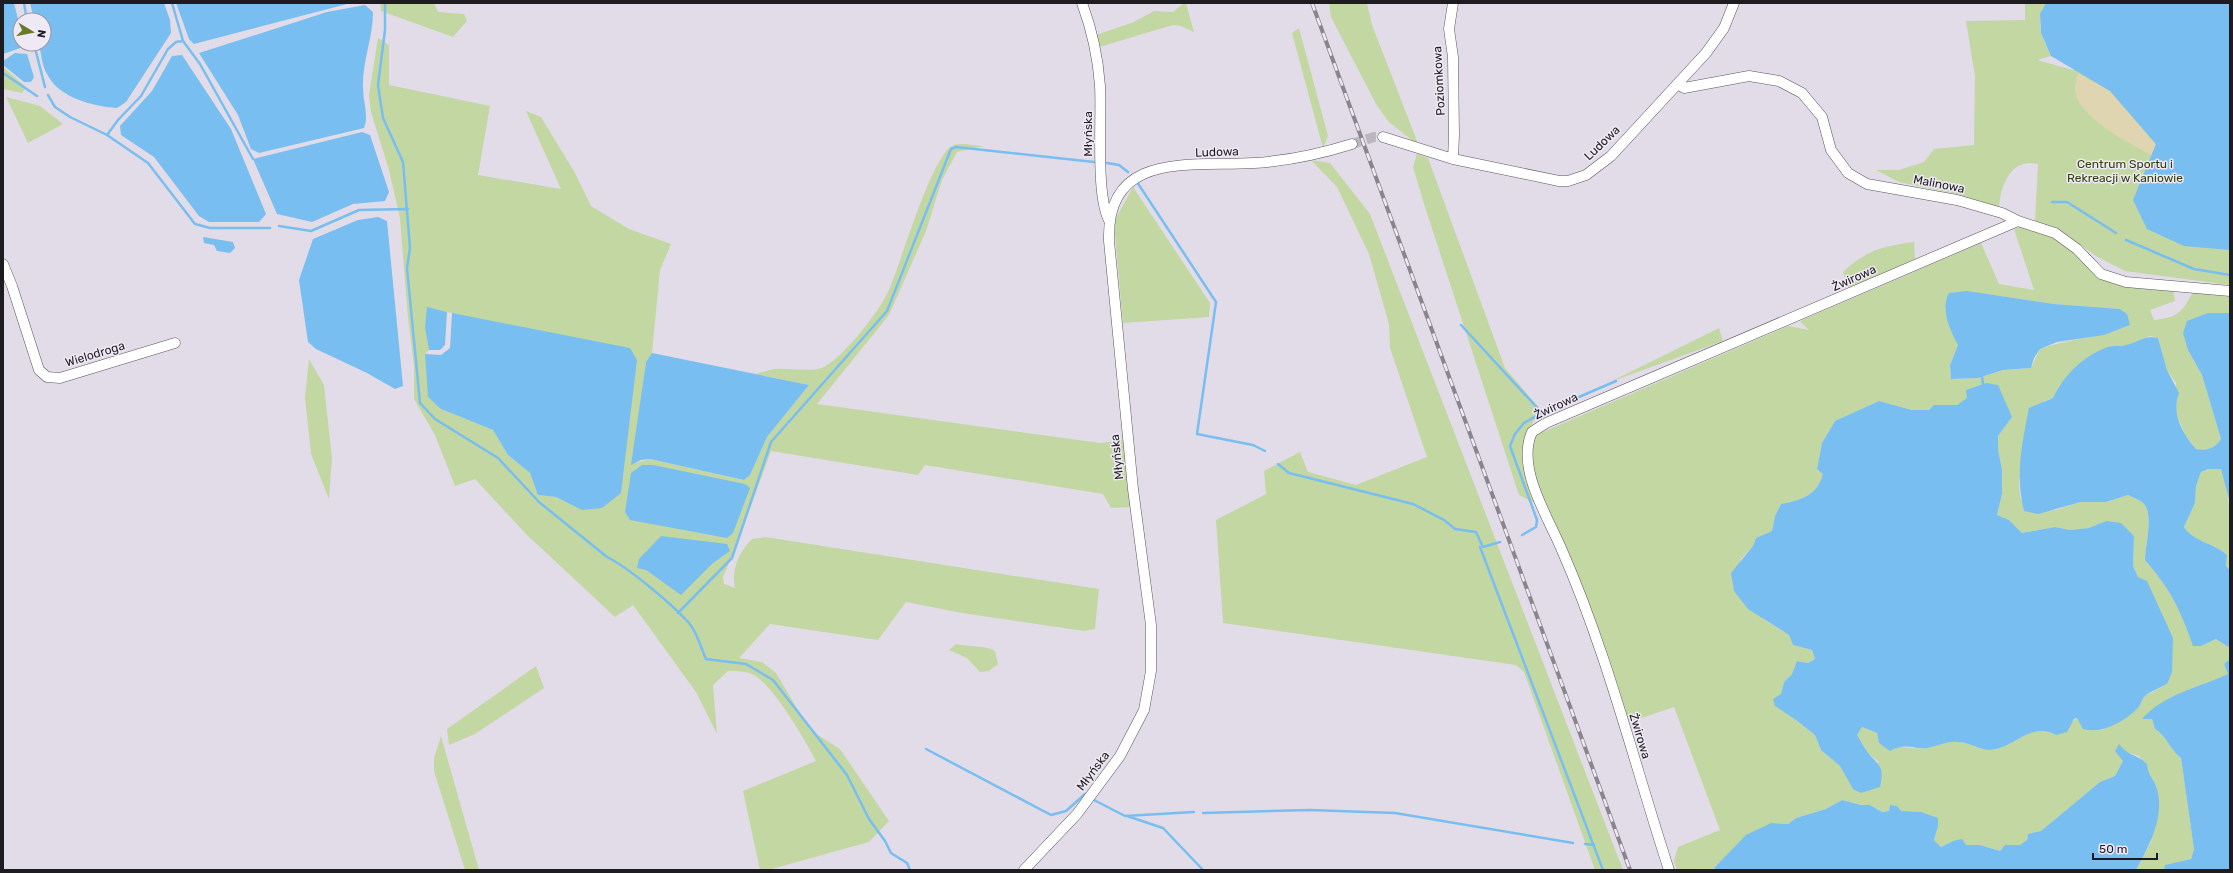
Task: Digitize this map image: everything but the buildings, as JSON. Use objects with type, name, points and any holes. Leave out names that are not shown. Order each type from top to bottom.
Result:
[{"type":"street","name":"Młyńska","points":[[1024,870],[1077,814],[1120,756],[1144,710],[1151,671],[1151,625],[1133,482],[1109,241],[1110,222],[1105,215],[1101,171],[1100,87],[1097,52],[1082,3]]},
{"type":"street","name":"Poziomkowa","points":[[1452,159],[1454,135],[1453,57],[1449,29],[1453,3]]},
{"type":"street","name":"Ludowa","points":[[1383,137],[1452,159],[1538,178],[1559,181],[1577,179],[1604,164],[1677,84],[1716,40],[1728,20],[1734,3]]},
{"type":"street","name":"Malinowa","points":[[1677,84],[1684,88],[1749,76],[1779,81],[1802,92],[1822,117],[1831,150],[1848,172],[1867,184],[1957,200],[2002,213],[2018,221],[2055,233],[2077,249],[2101,274],[2126,282],[2230,291]]},
{"type":"street","name":"Ludowa","points":[[1110,222],[1116,200],[1125,187],[1144,172],[1169,167],[1272,161],[1304,157],[1352,144]]},
{"type":"street","name":"Żwirowa","points":[[1669,870],[1602,652],[1572,573],[1528,473],[1527,447],[1532,432],[1546,423],[2018,221]]},
{"type":"street","name":"Wielodroga","points":[[3,264],[12,286],[39,370],[47,377],[60,378],[175,343]]},
{"type":"green space","points":[[380,3],[434,3],[438,12],[464,14],[467,21],[453,37],[381,11]]},
{"type":"green space","points":[[1186,3],[1194,32],[1181,26],[1173,25],[1099,47],[1096,35],[1134,22],[1154,11],[1173,12]]},
{"type":"green space","points":[[1329,3],[1367,3],[1372,25],[1419,146],[1388,121],[1376,104],[1331,17]]},
{"type":"green space","name":"Centrum Sportu i Rekreacji w Kaniowie","points":[[2025,3],[2046,3],[2042,10],[2040,23],[2042,36],[2051,56],[2037,60],[2073,70],[2120,30],[2230,168],[2230,285],[2125,271],[2096,256],[2057,228],[2035,222],[2038,164],[2028,163],[2020,165],[2014,169],[2005,182],[1999,207],[1957,194],[1899,182],[1876,170],[1899,170],[1924,162],[1934,149],[1974,145],[1975,76],[1966,21],[2025,20]]},
{"type":"green space","points":[[1299,28],[1328,136],[1323,148],[1292,33]]},
{"type":"green space","points":[[378,38],[389,45],[389,85],[490,106],[478,175],[561,189],[526,111],[541,117],[575,173],[591,206],[629,229],[671,244],[660,270],[652,353],[646,362],[632,464],[650,459],[744,480],[750,475],[767,437],[809,385],[756,374],[776,369],[818,369],[822,368],[839,356],[867,325],[886,296],[926,189],[945,153],[957,144],[984,146],[957,152],[942,180],[926,231],[889,315],[817,404],[1100,443],[1125,440],[1133,507],[1111,508],[1103,494],[925,465],[918,475],[771,451],[736,547],[723,577],[724,584],[735,588],[735,568],[743,549],[752,539],[765,537],[1099,589],[1095,629],[1084,631],[962,613],[906,602],[878,640],[770,624],[739,658],[762,662],[776,673],[810,730],[840,749],[889,821],[869,842],[768,870],[760,870],[743,791],[816,761],[779,700],[760,680],[752,674],[728,671],[713,685],[717,734],[696,692],[633,605],[615,617],[526,534],[475,479],[455,486],[435,435],[414,399],[414,366],[408,318],[400,218],[389,170],[371,112],[369,95]],"holes":[[[427,308],[452,313],[583,510],[556,497],[538,495],[530,473],[508,455],[493,430],[441,409],[425,354],[429,350]],[[730,551],[712,564],[657,576],[646,570]]]},
{"type":"green space","points":[[3,67],[26,87],[22,93],[3,89]]},
{"type":"green space","points":[[6,97],[40,106],[63,124],[28,143]]},
{"type":"green space","points":[[1417,154],[1428,158],[1505,368],[1541,410],[1527,435],[1523,445],[1522,456],[1526,477],[1535,503],[1519,495],[1413,167]]},
{"type":"green space","points":[[1311,160],[1330,163],[1370,214],[1623,870],[1595,870],[1524,672],[1516,665],[1223,623],[1216,520],[1266,494],[1264,471],[1300,452],[1308,472],[1356,485],[1427,457],[1390,348],[1389,324],[1369,254],[1337,187]]},
{"type":"green space","points":[[1133,187],[1210,303],[1209,317],[1123,323],[1114,222]]},
{"type":"green space","points":[[2020,227],[2052,236],[2074,252],[2099,277],[2173,289],[2175,301],[2150,310],[2154,320],[2169,317],[2178,313],[2193,292],[2230,297],[2230,313],[2208,313],[2188,350],[2202,375],[2221,439],[2216,445],[2204,450],[2196,449],[2186,436],[2176,414],[2176,383],[2167,370],[2158,338],[2150,336],[2125,346],[2110,347],[2059,386],[2053,398],[2044,401],[2019,481],[2020,496],[2025,511],[2056,510],[2081,502],[2106,502],[2128,495],[2142,502],[2146,507],[2149,521],[2145,560],[2161,579],[2181,612],[2188,632],[2201,646],[2216,639],[2230,648],[2230,659],[2224,664],[2228,674],[2142,719],[2152,719],[2155,729],[2163,736],[2181,758],[2194,849],[2191,859],[2166,865],[2164,870],[2136,870],[2151,842],[2157,787],[2139,756],[2123,751],[2123,761],[2115,776],[2100,782],[2041,831],[2028,834],[2027,840],[2020,845],[2005,845],[2000,851],[1980,845],[1966,845],[1953,841],[1941,847],[1934,840],[1938,826],[1921,812],[1900,811],[1896,806],[1890,805],[1889,811],[1882,812],[1871,805],[1861,805],[1842,800],[1826,809],[1796,818],[1788,824],[1771,823],[1732,850],[1715,867],[1715,870],[1677,870],[1674,861],[1678,847],[1720,830],[1674,707],[1627,723],[1576,572],[1533,472],[1532,448],[1536,435],[1788,326],[1809,330],[1800,321],[1981,243],[1999,284],[2034,290],[2014,229]],"holes":[[[1986,294],[2054,304],[2120,309],[2130,325],[2108,333],[2063,342],[2040,349],[2031,368],[2003,370],[1978,378],[1951,379],[1950,365],[1958,345],[1945,309]],[[1986,383],[2012,417],[1998,436],[1998,449],[2002,470],[2002,494],[1997,515],[2009,520],[2022,533],[2055,527],[2070,530],[2090,528],[2106,521],[2134,536],[2133,566],[2138,577],[2147,581],[2167,684],[2145,696],[2138,708],[2124,718],[2102,730],[2077,718],[2056,735],[2038,731],[2030,733],[2007,745],[1990,750],[1958,742],[1950,742],[1928,748],[1910,748],[1879,743],[1877,733],[1862,727],[1857,735],[1869,754],[1879,762],[1853,789],[1840,766],[1821,750],[1815,735],[1796,720],[1781,694],[1784,682],[1792,674],[1797,661],[1808,663],[1815,659],[1812,650],[1793,645],[1789,635],[1763,619],[1740,560],[1753,546],[1756,538],[1772,531],[1775,516],[1781,504],[1795,501],[1807,496],[1817,487],[1824,473],[1817,469],[1822,443],[1835,421],[1879,401],[1912,410],[1929,410],[1934,405],[1957,405],[1967,398],[1967,390]]]},
{"type":"green space","points":[[1914,242],[1915,259],[1849,289],[1843,272],[1851,265],[1868,254],[1884,247]]},
{"type":"green space","points":[[1719,328],[1723,341],[1610,382]]},
{"type":"green space","points":[[309,359],[324,385],[332,458],[329,499],[311,454],[305,397]]},
{"type":"green space","points":[[2208,469],[2221,469],[2225,481],[2230,519],[2230,570],[2226,566],[2227,555],[2193,536],[2184,527],[2195,503],[2196,486],[2201,472]]},
{"type":"green space","points":[[956,644],[981,647],[995,651],[998,664],[989,671],[980,672],[967,658],[949,650]]},
{"type":"green space","points":[[536,666],[544,688],[475,734],[449,745],[447,729]]},
{"type":"green space","points":[[441,736],[479,870],[465,870],[434,771],[434,758]]},
{"type":"sand","points":[[2078,73],[2110,91],[2156,145],[2152,155],[2118,137],[2093,118],[2077,98],[2075,88]]},
{"type":"water","points":[[3,3],[14,3],[16,12],[12,12],[12,51],[3,54]]},
{"type":"water","points":[[30,3],[164,3],[170,20],[171,33],[126,102],[117,108],[107,107],[87,103],[68,95],[52,82],[44,67],[41,52],[52,52],[52,12],[32,12]]},
{"type":"water","points":[[176,3],[351,3],[194,44],[189,39]]},
{"type":"water","points":[[2046,3],[2230,3],[2230,250],[2184,246],[2147,229],[2133,200],[2156,144],[2110,91],[2051,56],[2041,33],[2040,14]]},
{"type":"water","points":[[365,5],[373,12],[373,22],[363,78],[363,93],[366,113],[364,128],[259,153],[251,149],[238,115],[199,53],[327,12]]},
{"type":"water","points":[[15,53],[27,54],[34,77],[31,82],[24,82],[3,65],[3,61]]},
{"type":"water","points":[[182,55],[231,129],[266,214],[259,222],[209,222],[199,216],[154,157],[121,135],[120,126],[152,91],[172,56]]},
{"type":"water","points":[[362,132],[370,135],[389,192],[385,201],[353,204],[312,222],[277,214],[253,159]]},
{"type":"water","points":[[378,217],[387,221],[403,386],[395,389],[367,373],[316,349],[308,342],[299,280],[313,239],[358,220]]},
{"type":"water","points":[[203,237],[233,242],[235,248],[230,253],[217,251],[214,245],[204,243]]},
{"type":"water","points":[[1967,291],[2054,304],[2120,309],[2127,314],[2130,325],[2104,335],[2057,342],[2040,349],[2034,358],[2031,368],[2003,370],[1978,378],[1951,379],[1950,365],[1958,345],[1947,319],[1945,306],[1946,299],[1949,293]]},
{"type":"water","points":[[427,307],[447,312],[445,345],[440,350],[429,350],[425,327]]},
{"type":"water","points":[[452,313],[630,348],[637,360],[621,493],[602,508],[582,510],[556,497],[538,495],[530,473],[508,455],[493,430],[441,409],[428,397],[425,354],[441,355],[450,348]]},
{"type":"water","points":[[2208,313],[2230,313],[2230,503],[2221,469],[2208,469],[2201,472],[2196,486],[2195,503],[2184,527],[2193,536],[2227,555],[2226,566],[2230,570],[2230,648],[2216,639],[2201,646],[2193,646],[2184,621],[2174,600],[2162,581],[2145,560],[2149,521],[2146,507],[2142,502],[2128,495],[2106,502],[2081,502],[2038,514],[2024,511],[2020,485],[2020,460],[2029,408],[2053,398],[2057,390],[2075,367],[2090,356],[2108,347],[2124,346],[2149,337],[2158,338],[2167,370],[2179,393],[2176,408],[2182,430],[2196,449],[2204,450],[2216,445],[2221,439],[2202,375],[2188,350],[2183,333],[2187,321]]},
{"type":"water","points":[[652,353],[809,385],[767,437],[750,475],[744,480],[650,459],[641,460],[631,465],[646,362]]},
{"type":"water","points":[[1986,383],[1998,385],[2012,417],[1998,436],[1998,449],[2002,470],[2002,494],[1997,515],[2009,520],[2022,533],[2055,527],[2070,530],[2089,528],[2106,521],[2121,523],[2134,536],[2133,566],[2138,577],[2147,581],[2173,638],[2172,672],[2167,684],[2145,696],[2137,709],[2112,726],[2098,730],[2083,729],[2077,718],[2074,719],[2067,732],[2056,735],[2038,731],[2030,733],[2007,745],[1990,750],[1962,742],[1954,742],[1928,748],[1901,747],[1890,751],[1879,743],[1877,733],[1862,727],[1857,735],[1879,765],[1882,776],[1880,787],[1861,793],[1853,789],[1840,766],[1821,750],[1815,735],[1775,706],[1773,699],[1781,694],[1784,682],[1792,674],[1797,661],[1808,663],[1815,659],[1812,650],[1793,645],[1789,635],[1748,609],[1734,591],[1731,573],[1753,546],[1756,538],[1772,531],[1775,516],[1781,504],[1801,499],[1817,487],[1823,474],[1817,469],[1822,443],[1835,421],[1879,401],[1912,410],[1929,410],[1934,405],[1957,405],[1967,398],[1966,390]]},
{"type":"water","points":[[642,465],[653,465],[745,484],[750,488],[733,533],[727,538],[630,520],[625,512],[631,473]]},
{"type":"water","points":[[661,536],[727,544],[730,551],[712,564],[681,595],[646,570],[637,568],[639,559]]},
{"type":"water","points":[[2230,659],[2230,870],[2164,870],[2165,865],[2191,859],[2194,849],[2181,758],[2163,736],[2155,729],[2152,719],[2142,719],[2160,703],[2171,697],[2228,674],[2224,664]]},
{"type":"water","points":[[2119,744],[2122,748],[2147,764],[2157,789],[2159,800],[2159,810],[2154,831],[2136,870],[1715,870],[1715,867],[1746,835],[1771,823],[1788,824],[1796,818],[1826,809],[1842,800],[1861,805],[1870,805],[1882,812],[1889,811],[1890,805],[1897,806],[1901,811],[1921,812],[1938,818],[1938,826],[1934,840],[1941,847],[1953,841],[1962,839],[1966,845],[1980,845],[2000,851],[2005,845],[2020,845],[2027,840],[2028,834],[2041,831],[2100,782],[2115,776],[2123,761],[2115,751]]},
{"type":"waterway","points":[[24,3],[26,12]]},
{"type":"waterway","points":[[172,3],[183,41],[200,64],[253,159]]},
{"type":"waterway","points":[[385,3],[385,30],[378,85],[383,118],[403,162],[410,248],[407,268],[420,403],[435,419],[498,458],[539,502],[607,557],[627,569],[672,606],[692,627],[697,635],[706,659],[746,664],[773,680],[847,775],[869,819],[885,841],[891,853],[907,863],[910,870]]},
{"type":"waterway","points":[[107,135],[118,120],[141,96],[168,49],[176,42],[183,41]]},
{"type":"waterway","points":[[36,52],[45,87]]},
{"type":"waterway","points":[[3,73],[37,96]]},
{"type":"waterway","points":[[48,95],[55,107],[70,117],[107,135],[148,163],[195,224],[210,228],[270,228]]},
{"type":"waterway","points":[[678,613],[732,558],[771,442],[887,311],[951,149],[956,147],[1094,162]]},
{"type":"waterway","points":[[1107,163],[1119,165],[1128,172]]},
{"type":"waterway","points":[[1137,182],[1216,302],[1197,434],[1253,445],[1265,451]]},
{"type":"waterway","points":[[2052,202],[2067,202],[2116,233]]},
{"type":"waterway","points":[[279,226],[311,231],[359,210],[408,209]]},
{"type":"waterway","points":[[2126,240],[2194,269],[2230,275]]},
{"type":"waterway","points":[[1461,325],[1542,413],[1524,423],[1515,434],[1510,446],[1537,520],[1536,527],[1522,535]]},
{"type":"waterway","points":[[1982,377],[1983,384]]},
{"type":"waterway","points":[[1572,400],[1616,381]]},
{"type":"waterway","points":[[1542,413],[1559,406]]},
{"type":"waterway","points":[[1278,464],[1289,473],[1413,504],[1444,520],[1455,529],[1476,532],[1483,547],[1500,542]]},
{"type":"waterway","points":[[1480,547],[1603,870]]},
{"type":"waterway","points":[[926,749],[1051,815],[1066,811],[1085,794]]},
{"type":"waterway","points":[[1094,800],[1125,816],[1194,812]]},
{"type":"waterway","points":[[1203,813],[1310,810],[1395,813],[1573,843]]},
{"type":"waterway","points":[[1127,816],[1163,828],[1203,870]]},
{"type":"waterway","points":[[1585,844],[1594,845]]},
{"type":"tunnel","points":[[1352,144],[1374,137],[1383,137]]},
{"type":"railway","points":[[1312,3],[1630,870]]}]
